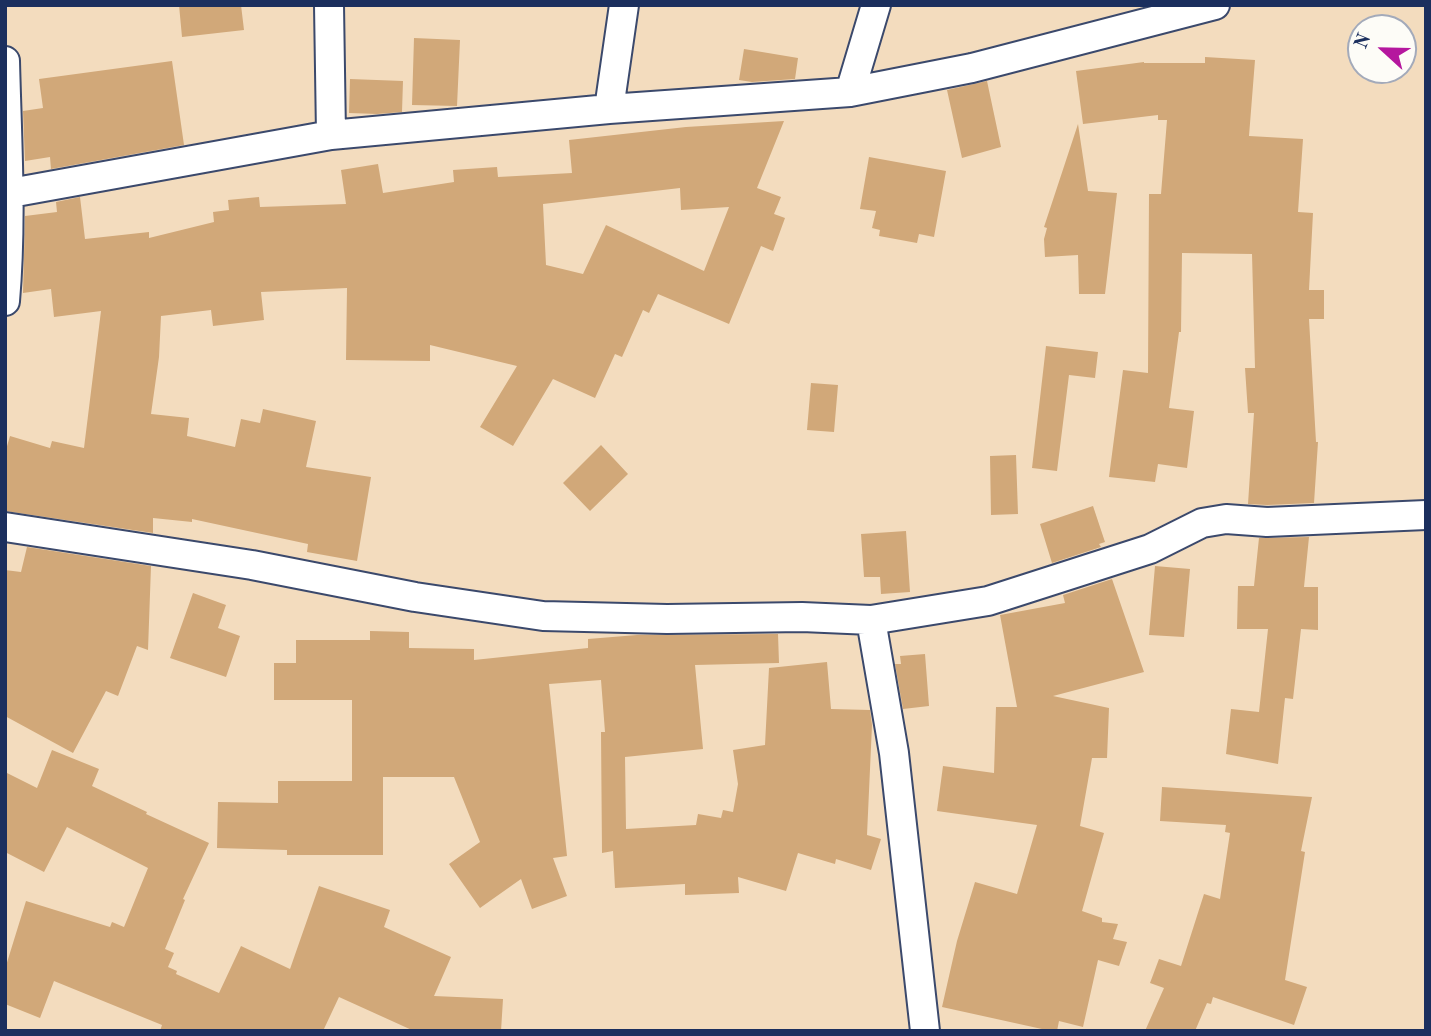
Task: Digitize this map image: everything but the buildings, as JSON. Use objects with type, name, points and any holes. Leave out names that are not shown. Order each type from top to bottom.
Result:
[{"type":"street","points":[[329,5],[331,135]]},
{"type":"street","points":[[609,109],[624,5]]},
{"type":"street","points":[[850,92],[876,5]]},
{"type":"street","points":[[7,194],[331,135],[609,109],[850,92],[972,68],[1216,5]]},
{"type":"street","points":[[5,61],[8,265],[5,301]]},
{"type":"street","points":[[5,527],[252,565],[415,597],[543,616],[667,619],[802,617],[871,620],[988,601],[1150,548],[1202,523],[1226,519],[1267,522],[1426,515]]},
{"type":"street","points":[[871,620],[894,753],[925,1031]]}]
